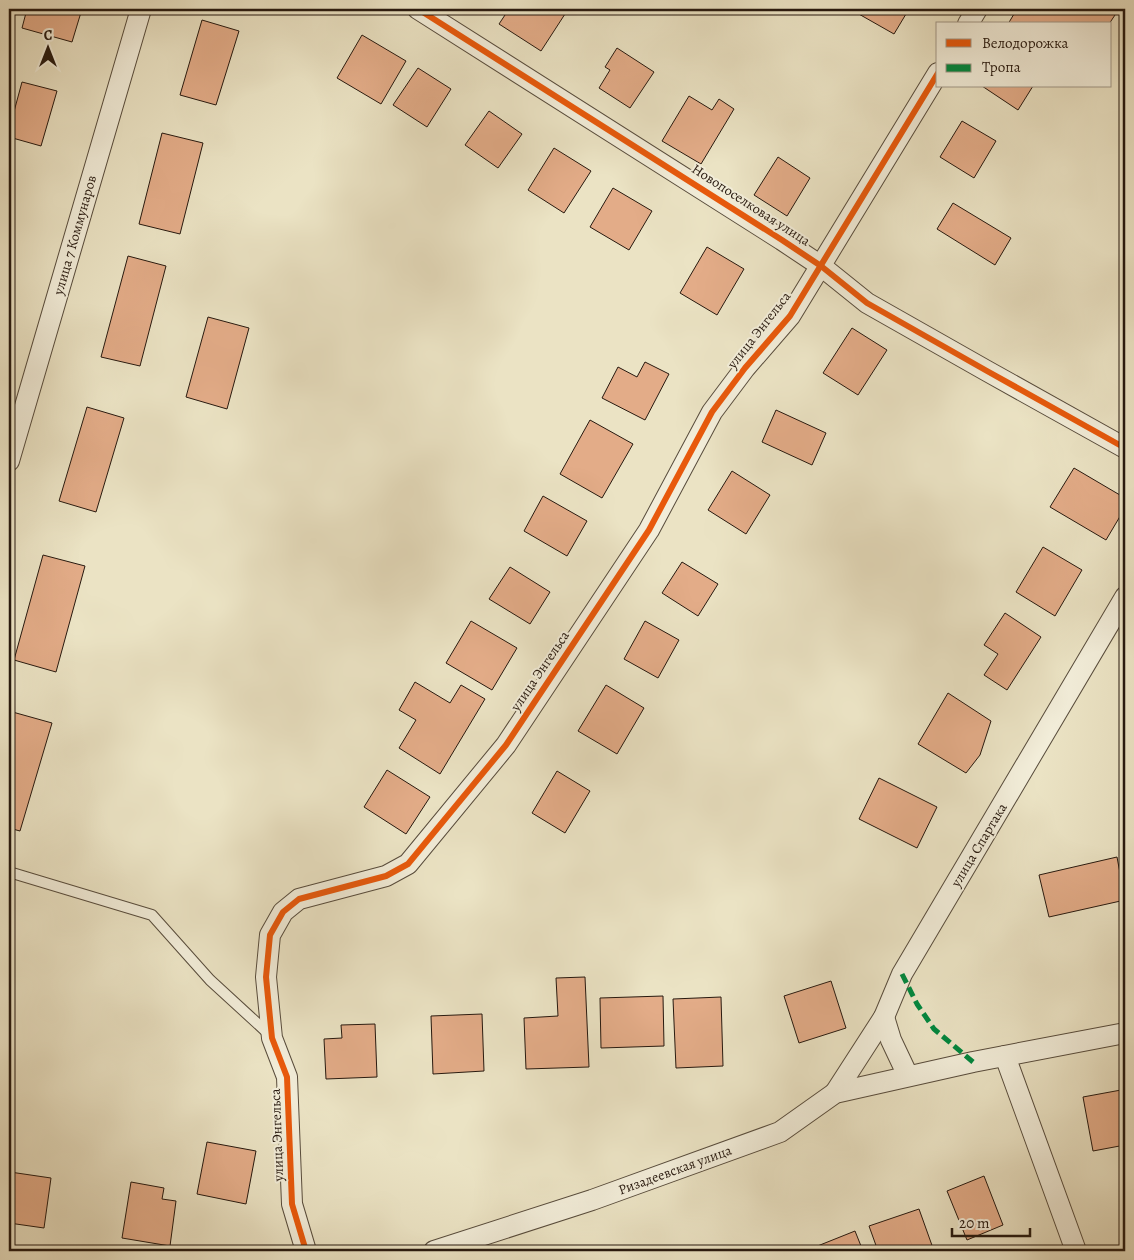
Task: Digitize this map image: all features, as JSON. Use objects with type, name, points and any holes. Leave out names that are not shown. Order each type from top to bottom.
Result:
[{"type":"street","name":"улица 7 Коммунаров","points":[[9,462],[141,9]]},
{"type":"street","name":"Новопоселковая улица","points":[[418,9],[821,266],[867,303],[1125,448]]},
{"type":"street","points":[[969,22],[977,9]]},
{"type":"street","name":"улица Энгельса","points":[[306,1251],[292,1204],[288,1076],[272,1038],[266,977],[270,935],[283,912],[299,899],[386,876],[408,864],[506,745],[649,530],[712,412],[744,368],[790,316],[936,77]]},
{"type":"street","name":"улица Спартака","points":[[835,1093],[884,1017],[902,974],[1125,597]]},
{"type":"street","points":[[884,1017],[891,1040],[908,1076]]},
{"type":"street","name":"Ризадеевская улица","points":[[434,1251],[592,1200],[780,1132],[835,1093],[908,1076],[1125,1033]]},
{"type":"street","points":[[1005,1056],[1076,1251]]},
{"type":"lane","points":[[9,872],[152,916],[210,980],[272,1038]]},
{"type":"building","points":[[27,9],[82,9],[72,42],[22,28]]},
{"type":"building","points":[[509,9],[557,9],[565,14],[541,51],[499,24]]},
{"type":"building","points":[[850,9],[909,9],[894,34]]},
{"type":"building","points":[[1017,9],[1119,9],[1110,22],[1009,22]]},
{"type":"building","points":[[202,20],[239,31],[216,105],[180,95]]},
{"type":"building","points":[[362,35],[406,61],[381,104],[337,78]]},
{"type":"building","points":[[617,48],[654,72],[630,108],[599,88],[610,70],[605,67]]},
{"type":"building","points":[[418,68],[451,89],[427,127],[393,105]]},
{"type":"building","points":[[22,82],[57,91],[41,146],[9,137],[9,130]]},
{"type":"building","points":[[985,88],[1032,88],[1018,110]]},
{"type":"building","points":[[689,96],[712,110],[719,99],[734,109],[701,164],[662,141]]},
{"type":"building","points":[[489,111],[522,134],[498,168],[465,145]]},
{"type":"building","points":[[962,121],[996,141],[974,178],[940,157]]},
{"type":"building","points":[[162,133],[203,143],[180,234],[139,224]]},
{"type":"building","points":[[554,148],[591,171],[564,213],[528,190]]},
{"type":"building","points":[[778,157],[810,178],[787,216],[754,195]]},
{"type":"building","points":[[613,188],[652,211],[629,250],[590,227]]},
{"type":"building","points":[[953,203],[1011,238],[995,265],[937,229]]},
{"type":"building","points":[[707,247],[744,269],[717,315],[680,293]]},
{"type":"building","points":[[128,256],[166,266],[140,366],[101,357]]},
{"type":"building","points":[[208,317],[249,328],[227,409],[186,397]]},
{"type":"building","points":[[852,328],[887,350],[858,395],[823,373]]},
{"type":"building","points":[[645,362],[669,374],[645,420],[602,398],[618,367],[637,377]]},
{"type":"building","points":[[87,407],[124,418],[96,512],[59,501]]},
{"type":"building","points":[[776,410],[826,433],[812,465],[762,442]]},
{"type":"building","points":[[590,420],[633,444],[602,498],[560,474]]},
{"type":"building","points":[[1074,468],[1125,498],[1125,508],[1106,540],[1050,507]]},
{"type":"building","points":[[732,471],[770,495],[746,534],[708,510]]},
{"type":"building","points":[[543,496],[587,521],[567,556],[524,531]]},
{"type":"building","points":[[1043,547],[1082,570],[1055,616],[1016,592]]},
{"type":"building","points":[[43,555],[85,566],[56,672],[14,660]]},
{"type":"building","points":[[682,562],[718,584],[698,616],[662,593]]},
{"type":"building","points":[[510,567],[550,592],[530,624],[489,599]]},
{"type":"building","points":[[1005,613],[1041,637],[1007,690],[984,675],[998,654],[984,645]]},
{"type":"building","points":[[471,621],[517,648],[492,690],[446,663]]},
{"type":"building","points":[[645,621],[679,640],[658,678],[624,659]]},
{"type":"building","points":[[415,682],[450,703],[461,685],[485,699],[440,774],[399,748],[416,720],[399,710]]},
{"type":"building","points":[[606,685],[644,708],[617,754],[578,731]]},
{"type":"building","points":[[948,693],[991,721],[980,755],[966,773],[918,744]]},
{"type":"building","points":[[9,711],[52,723],[20,831],[9,828]]},
{"type":"building","points":[[387,770],[430,797],[406,834],[364,807]]},
{"type":"building","points":[[557,771],[590,791],[565,833],[532,813]]},
{"type":"building","points":[[879,778],[937,807],[917,848],[859,819]]},
{"type":"building","points":[[1117,857],[1125,900],[1049,917],[1039,875]]},
{"type":"building","points":[[585,977],[589,1067],[526,1069],[524,1018],[558,1016],[556,978]]},
{"type":"building","points":[[831,981],[846,1028],[799,1043],[784,996]]},
{"type":"building","points":[[663,996],[664,1046],[601,1048],[600,998]]},
{"type":"building","points":[[721,997],[723,1066],[676,1068],[673,999]]},
{"type":"building","points":[[482,1014],[484,1071],[433,1074],[431,1016]]},
{"type":"building","points":[[375,1024],[377,1077],[326,1079],[324,1039],[342,1038],[341,1025]]},
{"type":"building","points":[[1121,1090],[1125,1113],[1125,1145],[1093,1151],[1083,1097]]},
{"type":"building","points":[[207,1142],[256,1151],[246,1204],[197,1194]]},
{"type":"building","points":[[10,1172],[51,1178],[44,1228],[9,1223]]},
{"type":"building","points":[[984,1176],[1003,1225],[967,1240],[947,1191]]},
{"type":"building","points":[[131,1182],[164,1188],[162,1199],[176,1201],[170,1246],[122,1238]]},
{"type":"building","points":[[919,1209],[934,1251],[878,1251],[869,1226]]},
{"type":"building","points":[[855,1231],[863,1251],[805,1251]]},
{"type":"marked path","points":[[902,974],[917,1004],[934,1029],[973,1062]]},
{"type":"cycle path","points":[[418,9],[782,240],[821,266],[867,303],[1125,448]]},
{"type":"cycle path","points":[[306,1251],[292,1204],[287,1077],[272,1038],[266,977],[270,935],[283,912],[299,899],[386,876],[408,864],[506,745],[649,530],[712,412],[745,368],[790,316],[936,76]]}]
